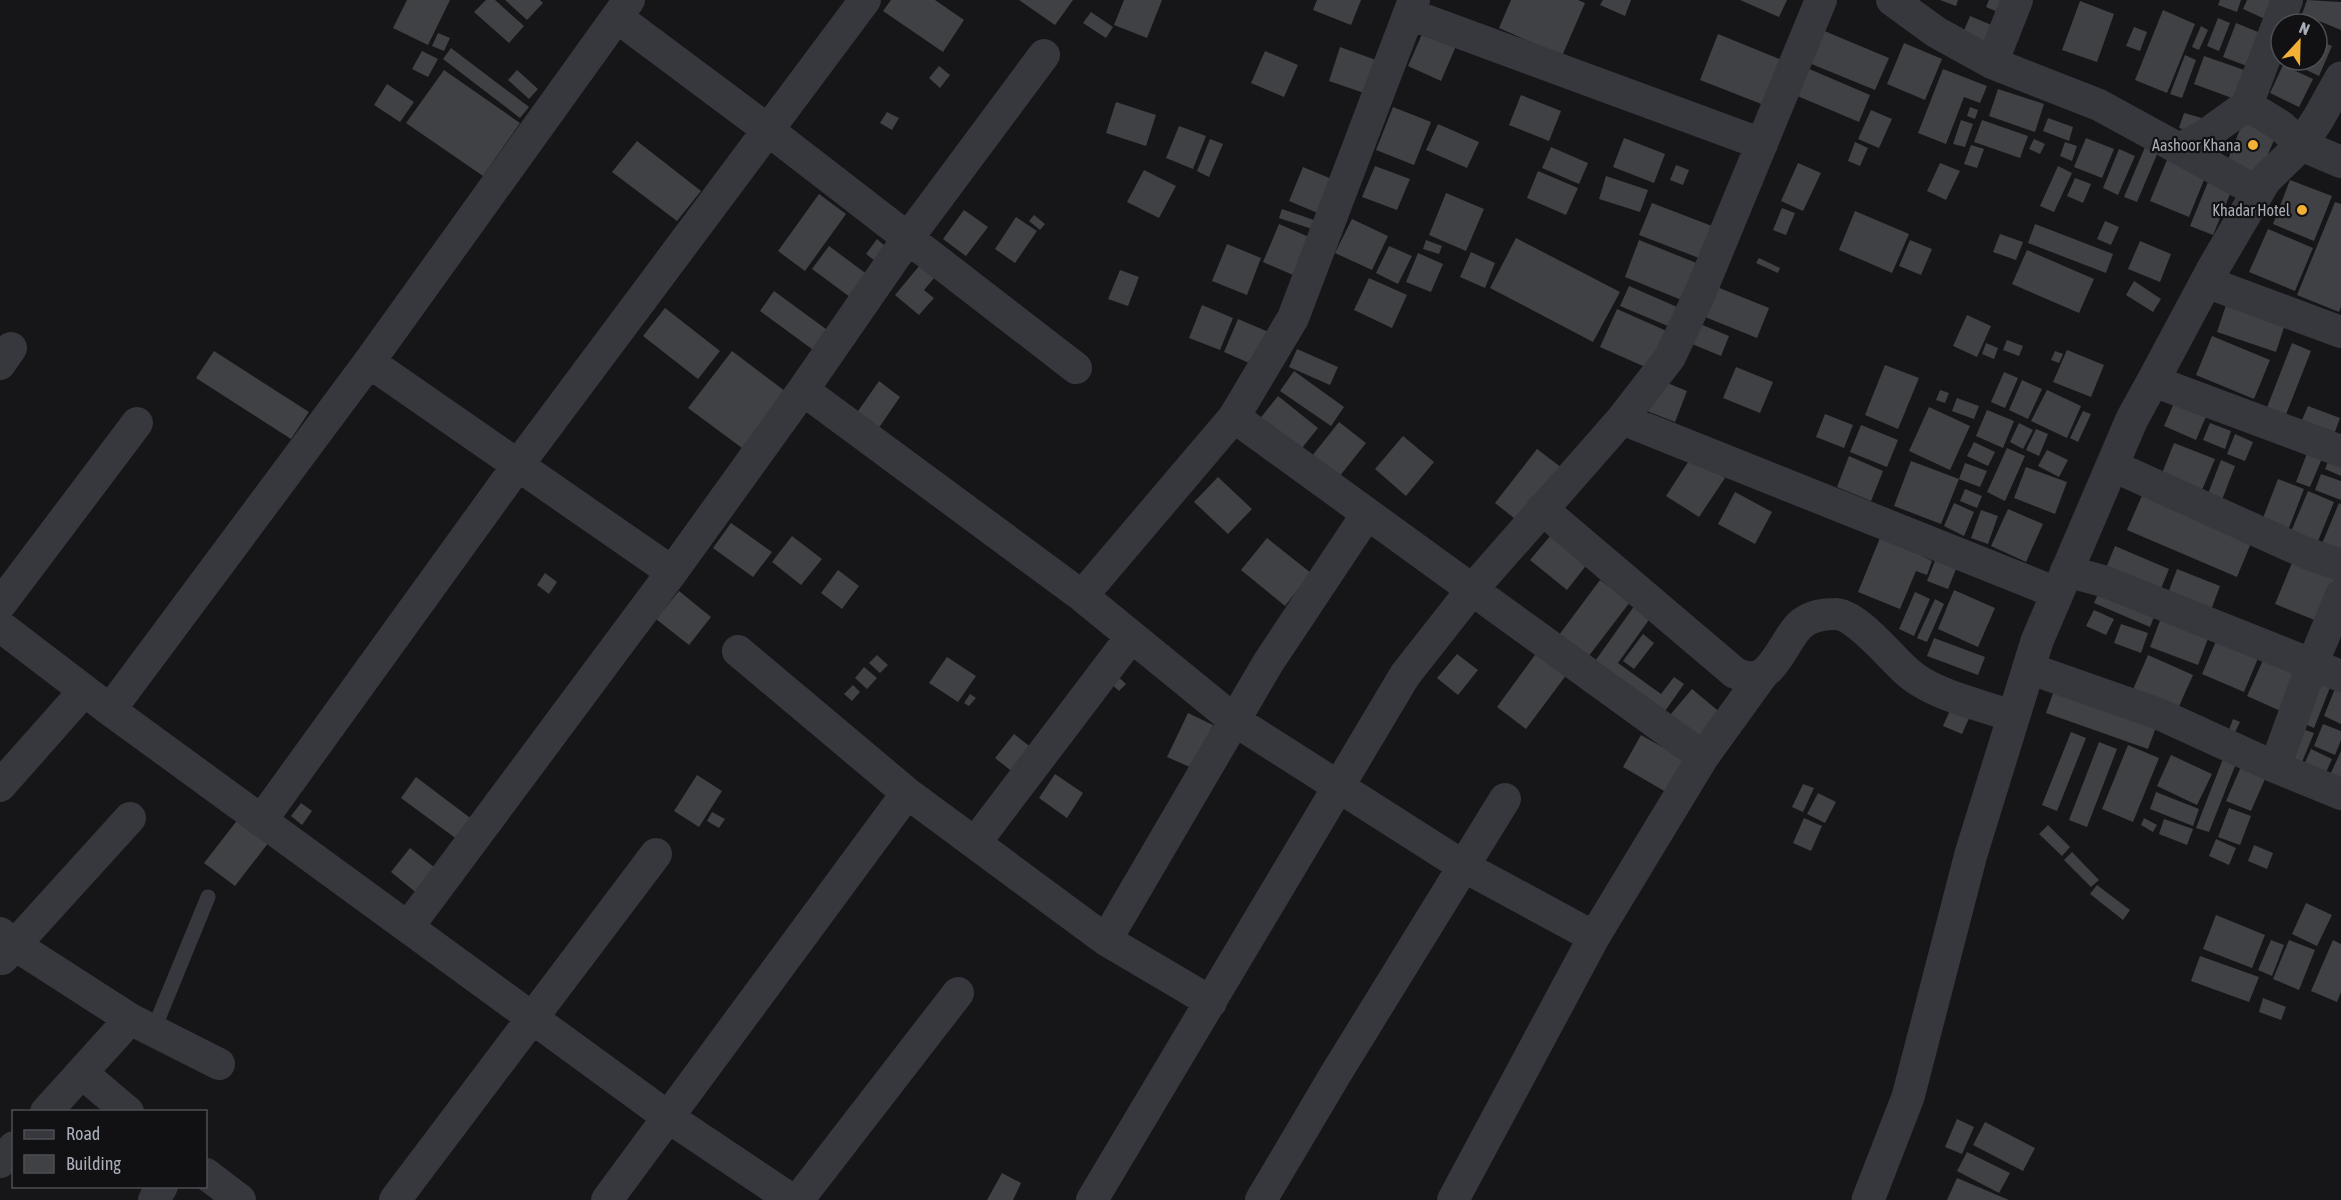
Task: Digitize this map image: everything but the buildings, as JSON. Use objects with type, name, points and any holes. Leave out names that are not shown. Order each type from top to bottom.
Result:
[{"type":"street","points":[[261,821],[518,465],[865,0]]},
{"type":"street","points":[[1092,1200],[1405,675],[1471,591],[1622,419],[1670,357],[1701,291],[1821,0]]},
{"type":"street","points":[[1892,0],[1936,32],[1992,63],[2099,105],[2258,192]]},
{"type":"street","points":[[1992,63],[2017,0]]},
{"type":"street","points":[[2181,148],[2204,136],[2247,105],[2287,0]]},
{"type":"street","points":[[1082,596],[1234,417],[1293,318],[1412,7],[1762,144]]},
{"type":"street","points":[[110,710],[369,362],[623,9],[768,130],[1076,368]]},
{"type":"street","points":[[408,927],[672,572],[803,390],[908,238],[1044,55]]},
{"type":"street","points":[[1868,1200],[1908,1097],[1968,864],[2012,716],[2037,641],[2061,582],[2132,419],[2206,282],[2265,180],[2301,145],[2341,78]]},
{"type":"street","points":[[2247,105],[2281,126],[2301,145],[2341,162]]},
{"type":"street","points":[[2206,282],[2341,332]]},
{"type":"street","points":[[369,362],[672,572]]},
{"type":"street","points":[[2153,381],[2341,451]]},
{"type":"street","points":[[803,390],[1082,596],[1234,720],[1463,866],[1594,937]]},
{"type":"street","points":[[1234,417],[1703,758]]},
{"type":"street","points":[[1622,419],[2061,582],[2103,581],[2341,676]]},
{"type":"street","points":[[0,604],[137,423]]},
{"type":"street","points":[[2113,466],[2306,553],[2341,565]]},
{"type":"street","points":[[1542,509],[1735,673],[1750,678],[1763,674]]},
{"type":"street","points":[[1106,940],[1268,663],[1367,514]]},
{"type":"street","points":[[2275,767],[2312,665],[2341,595]]},
{"type":"street","points":[[1453,1200],[1594,937],[1703,758],[1799,626],[1814,616],[1837,613],[1863,627],[1913,676],[1934,688],[2012,716]]},
{"type":"street","points":[[0,626],[84,691],[668,1117],[792,1200]]},
{"type":"street","points":[[975,843],[1131,636]]},
{"type":"street","points":[[738,651],[907,793],[1106,940],[1211,1002]]},
{"type":"street","points":[[2028,668],[2159,714],[2275,767],[2341,794]]},
{"type":"street","points":[[0,786],[84,691]]},
{"type":"street","points":[[608,1200],[907,793]]},
{"type":"street","points":[[1261,1200],[1341,1065],[1505,799]]},
{"type":"street","points":[[130,818],[5,946],[142,1025],[219,1064]]},
{"type":"street","points":[[395,1200],[656,854]]},
{"type":"street","points":[[798,1200],[958,993]]},
{"type":"street","points":[[48,1110],[82,1073],[142,1025]]},
{"type":"street","points":[[82,1073],[127,1110]]},
{"type":"street","points":[[0,1162],[12,1149]]},
{"type":"street","points":[[207,1175],[240,1200]]},
{"type":"lane","points":[[142,1025],[208,897]]},
{"type":"place","name":"Aashoor Khana","points":[[2253,145]]},
{"type":"place","name":"Khadar Hotel","points":[[2302,210]]}]
